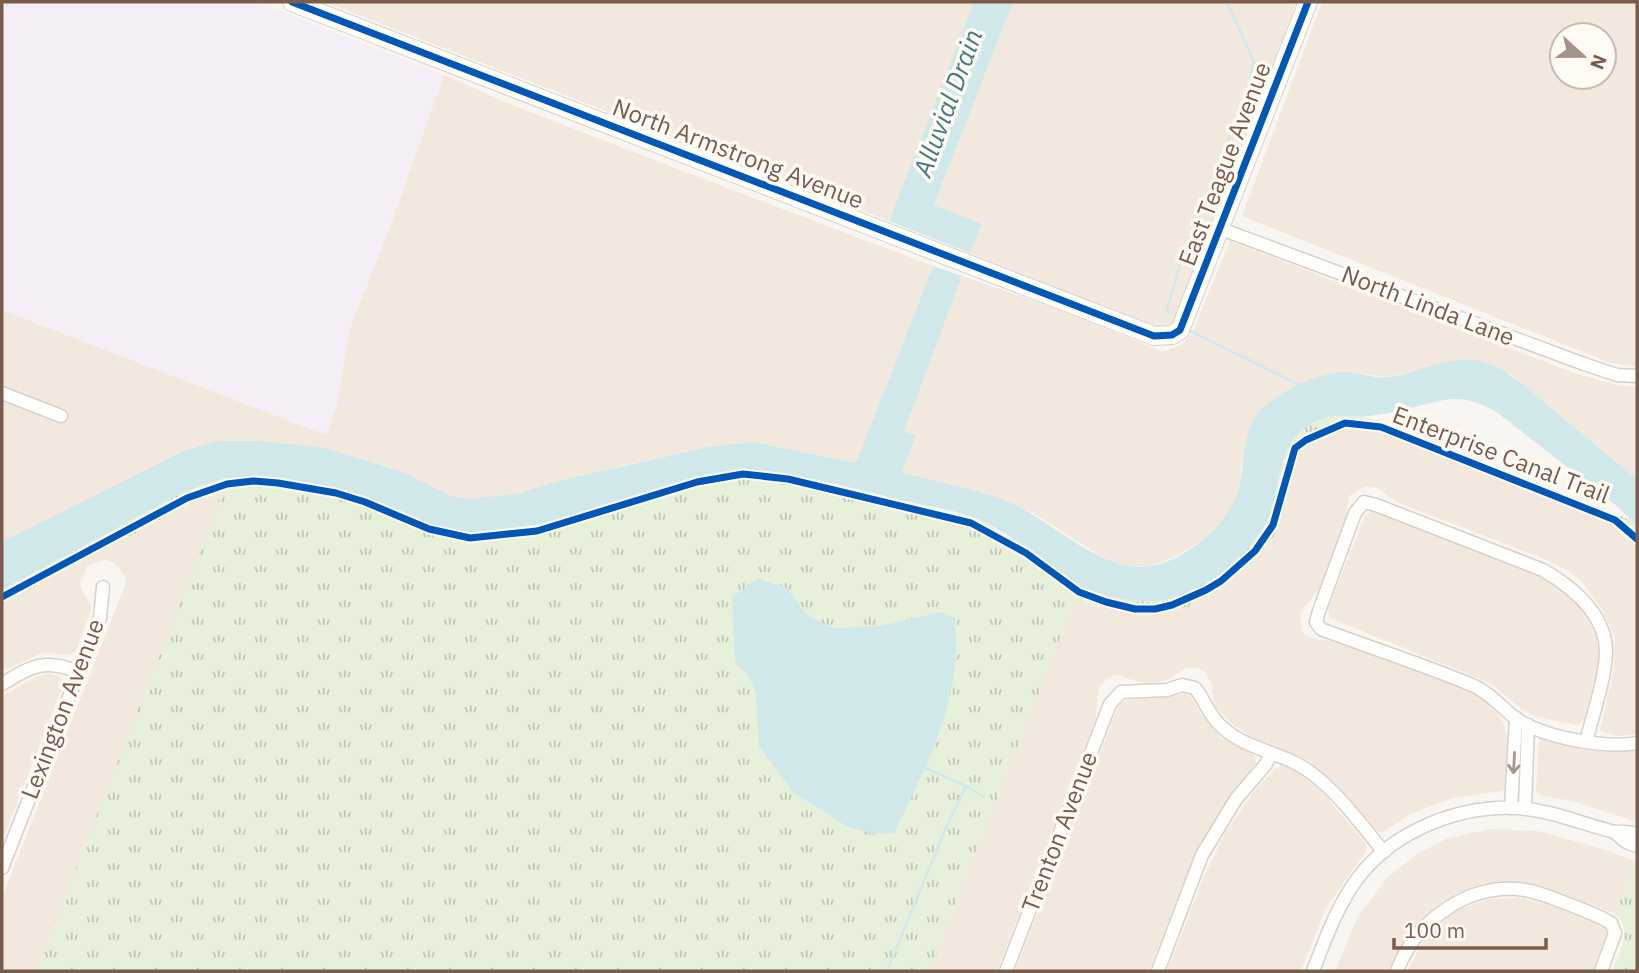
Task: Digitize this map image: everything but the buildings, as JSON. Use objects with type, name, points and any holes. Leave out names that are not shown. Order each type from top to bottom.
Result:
[{"type":"street","name":"North Armstrong Avenue","points":[[292,2],[1154,336],[1170,335]]},
{"type":"street","name":"East Teague Avenue","points":[[1170,335],[1180,330],[1308,2]]},
{"type":"street","name":"North Linda Lane","points":[[1221,229],[1584,364],[1617,375],[1637,376]]},
{"type":"street","points":[[2,393],[61,416]]},
{"type":"street","points":[[1586,742],[1606,652],[1603,635],[1586,602],[1566,583],[1544,570],[1364,502],[1355,513],[1316,622],[1321,629],[1480,689],[1528,725],[1586,742],[1624,745],[1637,743]]},
{"type":"street","name":"Lexington Avenue","points":[[2,868],[100,618],[103,587]]},
{"type":"street","points":[[2,684],[41,664],[53,664],[79,672]]},
{"type":"street","name":"Trenton Avenue","points":[[1006,971],[1110,704],[1117,695],[1121,692],[1167,690],[1189,685],[1195,688],[1218,724],[1230,734],[1244,743],[1272,753]]},
{"type":"street","points":[[1511,808],[1516,718]]},
{"type":"street","points":[[1525,809],[1528,725]]},
{"type":"street","points":[[1157,971],[1202,855],[1236,799],[1272,753],[1320,779],[1384,852]]},
{"type":"street","points":[[1313,971],[1330,928],[1352,886],[1384,852],[1427,825],[1455,814],[1511,808],[1559,816],[1614,832],[1637,834]]},
{"type":"street","points":[[1614,832],[1626,842],[1637,846]]},
{"type":"street","points":[[1397,971],[1416,937],[1437,915],[1458,902],[1497,891],[1522,890],[1548,896],[1605,919],[1614,927],[1613,940],[1601,971]]},
{"type":"shaded area","points":[[7,2],[257,2],[444,75],[349,331],[337,405],[326,435],[2,310],[2,15]]},
{"type":"shaded area","points":[[325,2],[974,2],[889,221]]},
{"type":"shaded area","points":[[1013,2],[1297,2],[1177,312],[1172,324],[1161,331],[970,253],[982,224],[934,205]]},
{"type":"shaded area","points":[[1322,2],[1637,2],[1637,367],[1611,363],[1242,216]]},
{"type":"shaded area","points":[[444,75],[517,107],[933,266],[856,463],[752,442],[707,447],[625,465],[516,494],[466,499],[449,495],[402,472],[378,464],[217,441],[184,450],[2,542],[2,310],[326,435],[337,405],[349,331]]},
{"type":"shaded area","points":[[1230,241],[1577,374],[1620,386],[1637,386],[1637,479],[1511,374],[1460,360],[1388,377],[1346,372],[1304,383],[1241,464],[1240,485],[1230,512],[1206,538],[1177,556],[1151,566],[1128,566],[1107,560],[1035,514],[985,493],[902,473],[916,437],[903,431],[962,276],[1057,309],[1163,352],[1183,344],[1194,329]]},
{"type":"shaded area","points":[[1349,428],[1381,432],[1605,519],[1635,547],[1637,734],[1619,736],[1600,731],[1614,669],[1615,638],[1603,611],[1582,582],[1567,570],[1545,559],[1396,502],[1378,488],[1365,486],[1349,496],[1345,523],[1319,590],[1301,611],[1302,632],[1316,640],[1340,641],[1471,692],[1491,705],[1503,722],[1509,745],[1507,785],[1502,791],[1454,798],[1432,805],[1409,815],[1383,832],[1376,832],[1334,782],[1308,760],[1250,736],[1231,723],[1216,707],[1212,684],[1205,672],[1198,668],[1186,668],[1169,679],[1152,684],[1118,675],[1112,676],[1101,684],[1098,691],[1096,718],[997,971],[930,971],[1075,600],[1099,607],[1220,591],[1263,552],[1288,487],[1297,453],[1304,445],[1318,437],[1333,430]]},
{"type":"shaded area","points":[[223,493],[36,971],[2,971],[2,898],[126,577],[114,563],[105,560],[88,565],[80,583],[82,592],[91,605],[90,613],[76,651],[69,655],[42,653],[2,671],[2,604],[182,509]]},
{"type":"shaded area","points":[[1373,511],[1544,576],[1574,597],[1595,627],[1599,653],[1598,668],[1584,719],[1579,725],[1536,717],[1524,711],[1490,683],[1330,618],[1328,609],[1365,516]]},
{"type":"shaded area","points":[[49,673],[59,676],[63,682],[62,688],[2,841],[2,696],[36,677]]},
{"type":"shaded area","points":[[1184,694],[1191,697],[1221,738],[1251,753],[1255,756],[1256,763],[1206,834],[1149,971],[1015,971],[1118,707],[1124,701]]},
{"type":"shaded area","points":[[1539,737],[1601,750],[1637,751],[1637,822],[1576,802],[1540,795],[1536,790]]},
{"type":"shaded area","points":[[1282,765],[1319,789],[1365,842],[1367,850],[1327,906],[1301,971],[1167,971],[1205,874],[1225,833],[1255,790]]},
{"type":"shaded area","points":[[1490,829],[1537,831],[1603,849],[1634,861],[1614,913],[1536,884],[1499,882],[1479,885],[1457,893],[1437,905],[1419,921],[1403,941],[1390,971],[1335,971],[1358,917],[1387,878],[1417,854],[1446,839]]},
{"type":"shaded area","points":[[1522,898],[1605,926],[1607,936],[1593,971],[1407,971],[1425,938],[1459,910],[1489,899]]},
{"type":"green space","points":[[1336,414],[1363,416],[1633,521],[1637,526],[1637,550],[1605,519],[1381,432],[1348,429],[1313,437],[1297,452],[1293,461],[1281,521],[1275,537],[1254,563],[1214,594],[1176,611],[1158,614],[1121,611],[1075,600],[930,971],[36,971],[222,493],[182,509],[2,604],[2,590],[199,486],[228,478],[280,478],[338,489],[419,522],[470,533],[541,524],[731,471],[774,473],[964,515],[986,523],[1041,559],[1152,600],[1173,598],[1193,589],[1275,493],[1280,466],[1291,439],[1306,427]]},
{"type":"green space","points":[[1634,861],[1637,865],[1637,971],[1612,971],[1624,941],[1623,926],[1614,913]]},
{"type":"water","points":[[974,2],[1013,2],[934,205],[982,224],[970,253],[889,221]]},
{"type":"water","points":[[933,266],[962,276],[904,431],[916,436],[902,473],[1009,502],[1078,544],[1114,562],[1151,566],[1165,562],[1194,547],[1219,525],[1236,498],[1252,422],[1268,403],[1280,394],[1308,381],[1335,373],[1389,377],[1463,360],[1487,363],[1515,378],[1637,479],[1637,526],[1618,507],[1498,413],[1472,401],[1451,399],[1383,414],[1335,416],[1310,425],[1291,442],[1282,464],[1270,513],[1255,540],[1216,577],[1187,593],[1162,600],[1125,600],[1089,591],[1067,579],[999,530],[967,515],[810,479],[748,470],[707,476],[541,524],[470,533],[437,528],[338,489],[280,478],[228,478],[176,496],[2,590],[2,542],[185,450],[217,441],[258,441],[321,447],[403,472],[449,495],[466,499],[516,494],[567,479],[707,447],[752,442],[856,463]]},
{"type":"water","points":[[758,579],[787,588],[807,615],[833,628],[881,626],[940,612],[954,617],[956,645],[949,701],[919,782],[894,833],[874,834],[848,827],[793,792],[759,747],[756,693],[749,676],[735,663],[732,597]]},
{"type":"waterway","points":[[1169,312],[1167,310],[1181,261],[1247,92],[1254,62],[1227,2]]},
{"type":"waterway","points":[[1190,331],[1300,385]]},
{"type":"waterway","name":"Alluvial Drain","points":[[923,767],[984,797]]},
{"type":"waterway","points":[[887,971],[947,825],[966,786]]},
{"type":"cycle path","points":[[292,2],[1154,336],[1172,335],[1180,330],[1308,2]]},
{"type":"cycle path","name":"Enterprise Canal Trail","points":[[2,597],[187,498],[227,484],[253,481],[278,483],[336,493],[429,529],[470,538],[537,531],[697,482],[743,474],[788,479],[971,523],[1026,553],[1079,592],[1135,609],[1155,609],[1172,605],[1206,590],[1221,581],[1255,551],[1273,525],[1295,448],[1306,440],[1345,423],[1381,427],[1615,520],[1637,539]]}]
